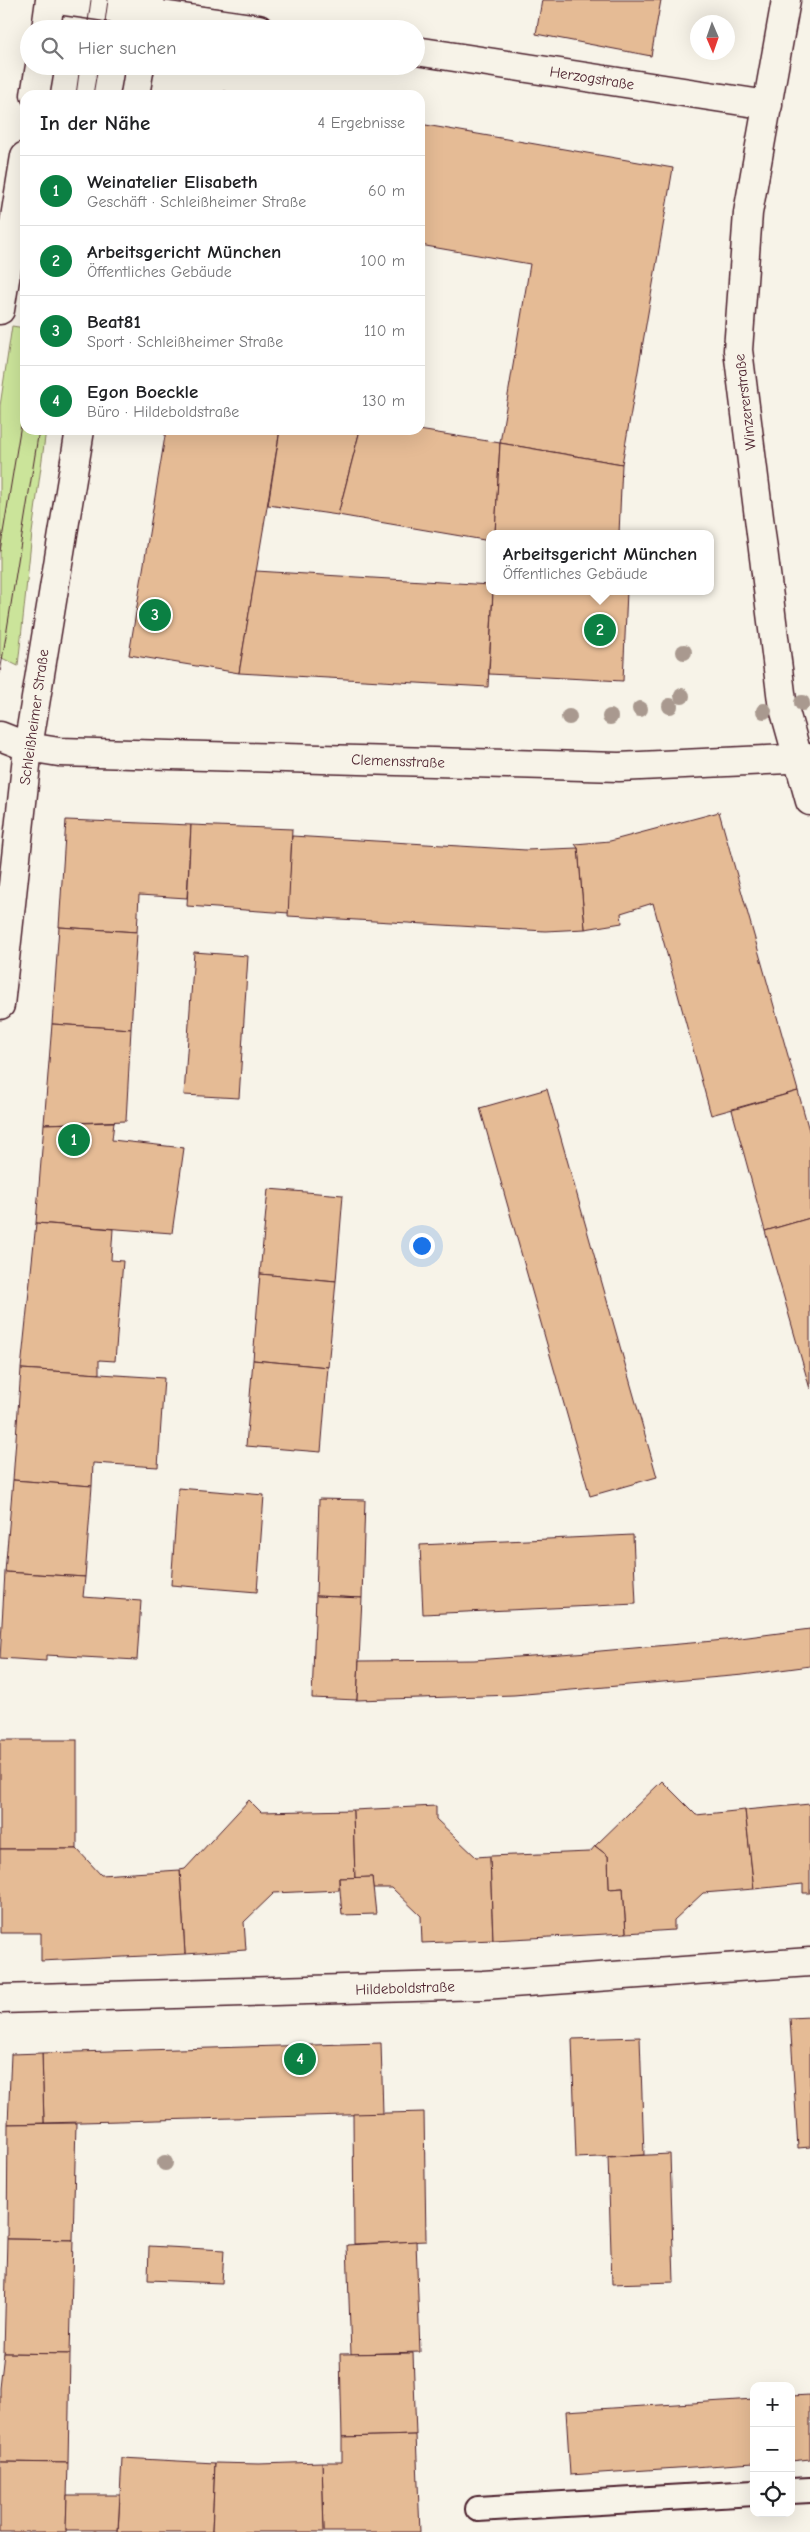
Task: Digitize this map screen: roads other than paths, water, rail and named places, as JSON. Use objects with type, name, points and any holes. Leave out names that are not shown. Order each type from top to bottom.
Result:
[{"type":"street","points":[[47,20],[50,0]]},
{"type":"street","points":[[58,0],[192,20]]},
{"type":"street","name":"Winzererstraße","points":[[786,0],[748,213],[738,350],[782,701],[804,758],[810,801]]},
{"type":"street","name":"Herzogstraße","points":[[425,52],[768,105]]},
{"type":"street","points":[[36,90],[38,75]]},
{"type":"street","points":[[136,90],[138,75]]},
{"type":"street","points":[[0,310],[20,187]]},
{"type":"street","name":"Schleißheimer Straße","points":[[0,1005],[28,747],[79,435]]},
{"type":"street","name":"Clemensstraße","points":[[0,736],[28,747],[59,752],[619,767],[804,758]]},
{"type":"street","name":"Hildeboldstraße","points":[[0,2000],[483,1985],[810,1962]]},
{"type":"lane","points":[[795,2491],[810,2490]]},
{"type":"lane","points":[[478,2509],[750,2493]]},
{"type":"tram line","points":[[88,20],[91,0]]},
{"type":"tram line","points":[[105,20],[108,0]]},
{"type":"tram line","points":[[77,90],[79,75]]},
{"type":"tram line","points":[[94,90],[96,75]]},
{"type":"tram line","points":[[0,551],[20,430]]},
{"type":"tram line","points":[[0,673],[38,435]]},
{"type":"place","name":"Beat81","points":[[155,615]]},
{"type":"place","name":"Arbeitsgericht München","points":[[600,630]]},
{"type":"place","name":"Weinatelier Elisabeth","points":[[74,1140]]},
{"type":"place","name":"Egon Boeckle","points":[[300,2059]]}]
